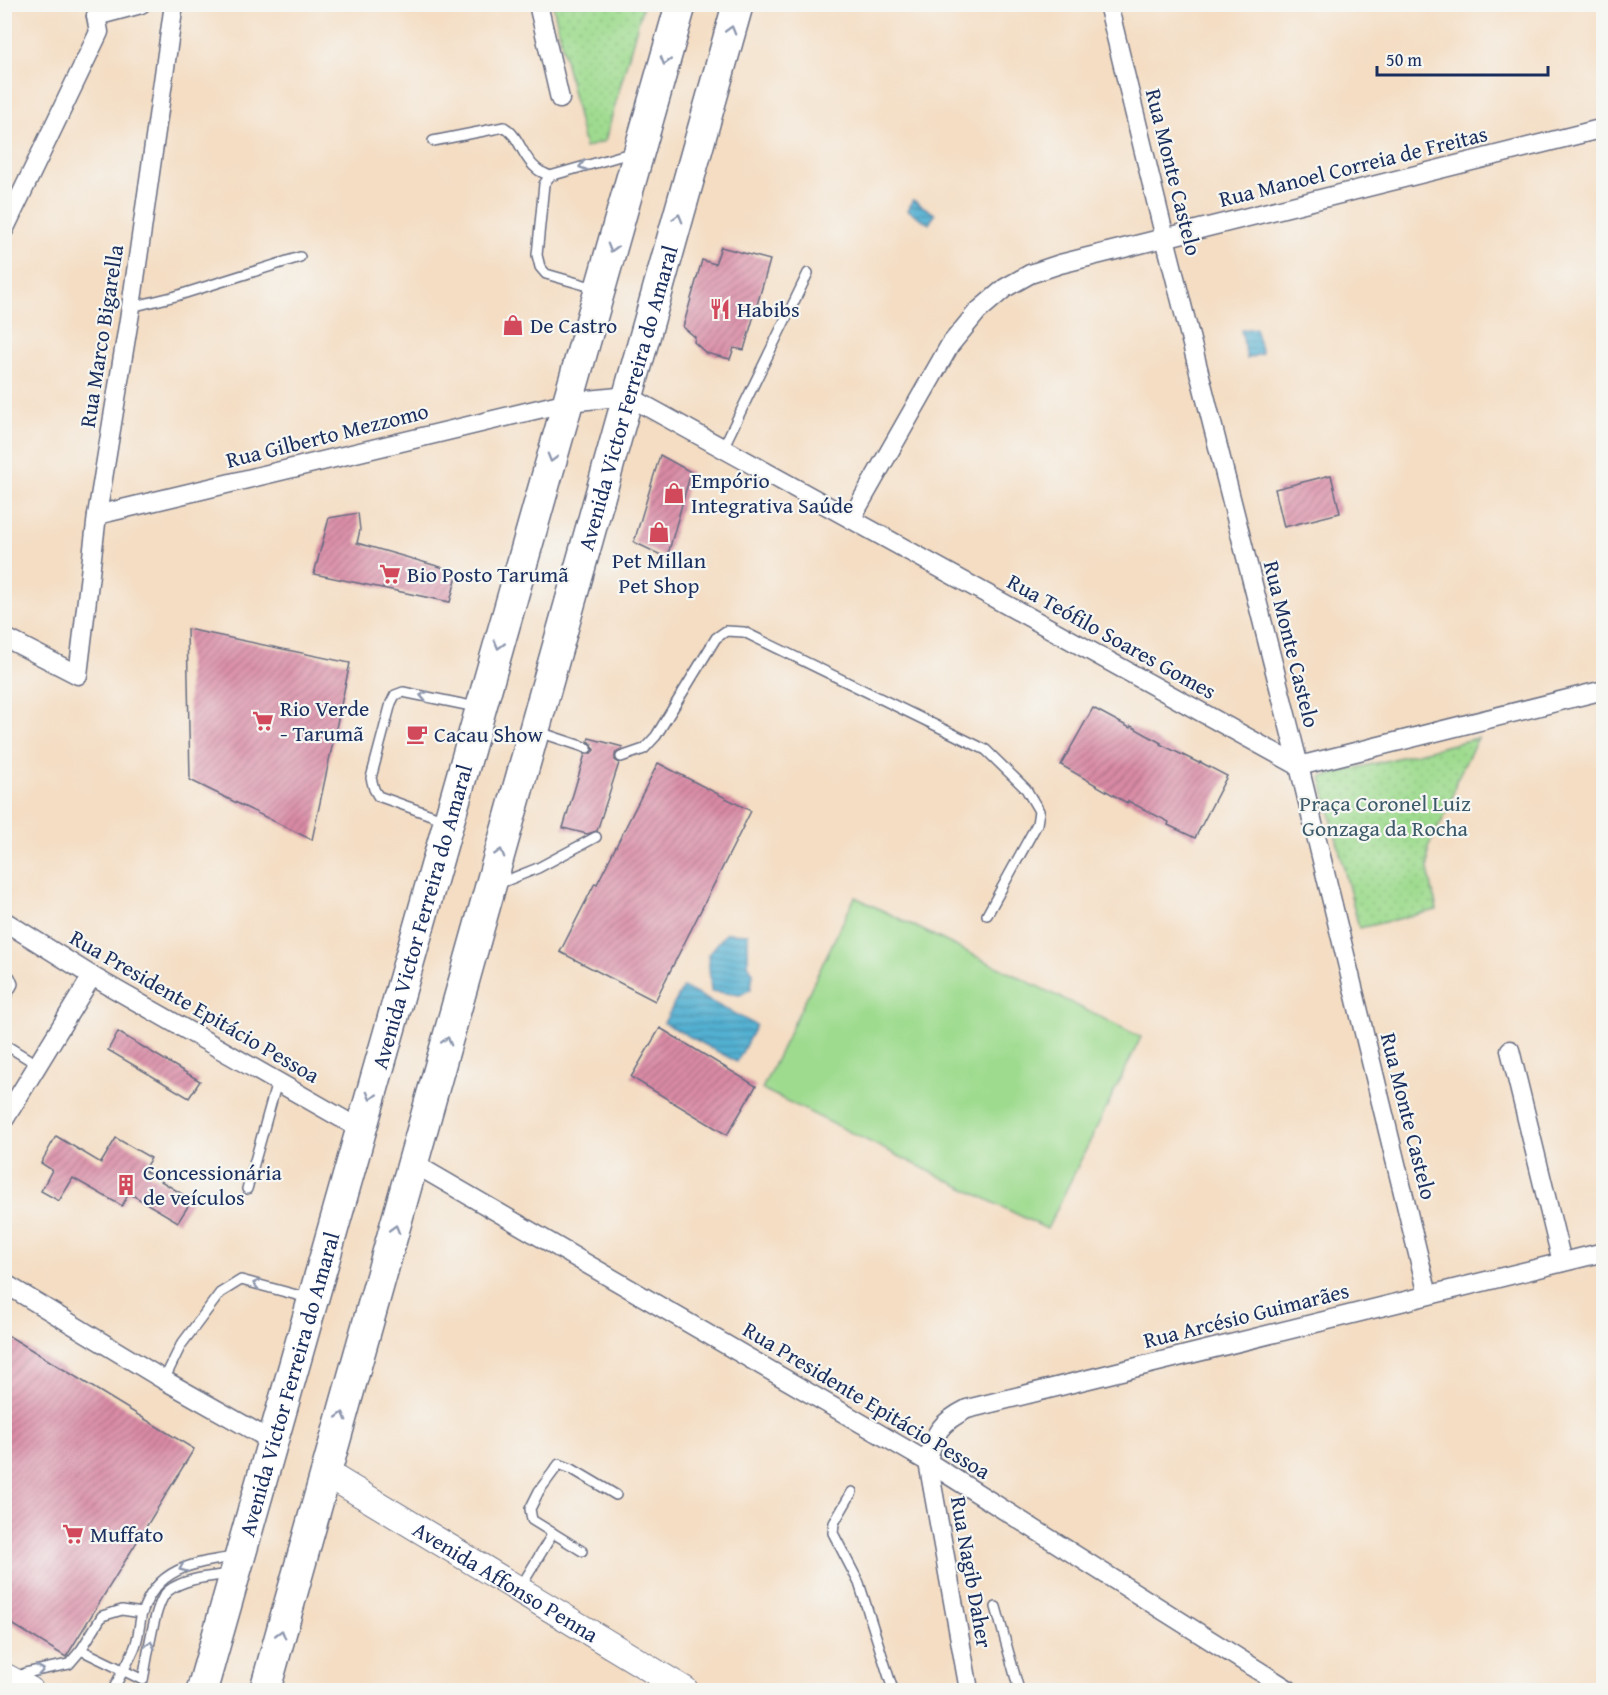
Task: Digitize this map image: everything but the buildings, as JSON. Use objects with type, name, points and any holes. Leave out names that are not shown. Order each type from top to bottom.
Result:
[{"type":"highway","name":"Avenida Victor Ferreira do Amaral","points":[[202,1690],[681,4]]},
{"type":"highway","name":"Avenida Victor Ferreira do Amaral","points":[[265,1690],[738,4]]},
{"type":"main road","name":"Avenida Affonso Penna","points":[[326,1473],[685,1690]]},
{"type":"street","points":[[4,230],[99,32],[98,10],[141,4]]},
{"type":"street","name":"Rua Marco Bigarella","points":[[4,637],[78,675],[97,515],[131,307],[174,4]]},
{"type":"street","points":[[538,4],[560,99]]},
{"type":"street","name":"Rua Monte Castelo","points":[[1108,4],[1299,766],[1428,1295]]},
{"type":"street","name":"Rua Manoel Correia de Freitas","points":[[851,519],[950,345],[977,312],[1005,288],[1030,274],[1060,264],[1604,128]]},
{"type":"street","name":"Rua Gilberto Mezzomo","points":[[97,515],[568,402],[628,396]]},
{"type":"street","name":"Rua Teófilo Soares Gomes","points":[[628,396],[1299,766]]},
{"type":"street","points":[[1299,766],[1604,690]]},
{"type":"street","name":"Rua Presidente Epitácio Pessoa","points":[[4,921],[92,976],[362,1130]]},
{"type":"street","points":[[4,1120],[92,976]]},
{"type":"street","points":[[1510,1050],[1562,1262]]},
{"type":"street","name":"Rua Presidente Epitácio Pessoa","points":[[413,1163],[928,1462],[1289,1690]]},
{"type":"street","name":"Rua Arcésio Guimarães","points":[[928,1462],[931,1445],[939,1428],[952,1416],[967,1409],[1604,1252]]},
{"type":"street","points":[[4,1283],[164,1380],[274,1442]]},
{"type":"street","name":"Rua Nagib Daher","points":[[928,1462],[969,1690]]},
{"type":"lane","points":[[433,141],[504,127],[512,131],[528,159],[537,169],[550,176]]},
{"type":"lane","points":[[600,289],[546,274],[540,267],[537,255],[544,184],[550,176],[639,151]]},
{"type":"lane","points":[[131,307],[176,296],[300,257]]},
{"type":"lane","points":[[723,448],[808,273]]},
{"type":"lane","points":[[621,757],[644,749],[656,736],[716,638],[726,631],[744,632],[986,750],[1026,789],[1039,811],[1036,824],[987,915]]},
{"type":"lane","points":[[449,821],[378,796],[374,789],[371,778],[391,703],[395,695],[404,692],[481,708]]},
{"type":"lane","points":[[534,730],[587,748]]},
{"type":"lane","points":[[490,886],[538,868],[596,837]]},
{"type":"lane","points":[[4,974],[10,977],[13,984],[4,1000]]},
{"type":"lane","points":[[4,1044],[38,1065]]},
{"type":"lane","points":[[247,1189],[278,1082]]},
{"type":"lane","points":[[164,1380],[181,1346],[220,1293],[242,1280],[314,1300]]},
{"type":"lane","points":[[582,1551],[532,1520],[530,1509],[539,1491],[559,1464],[572,1468],[616,1495]]},
{"type":"lane","points":[[852,1492],[834,1523],[832,1533],[859,1583],[893,1690]]},
{"type":"lane","points":[[519,1590],[553,1533]]},
{"type":"lane","points":[[113,1690],[135,1648],[142,1613],[150,1595],[161,1581],[192,1564],[238,1565]]},
{"type":"lane","points":[[144,1690],[143,1680],[154,1617],[166,1592],[192,1579],[238,1565]]},
{"type":"lane","points":[[996,1607],[1019,1690]]},
{"type":"lane","points":[[16,1682],[25,1672],[69,1664],[81,1650],[102,1616],[122,1610],[142,1613]]},
{"type":"lane","points":[[81,1650],[143,1680]]},
{"type":"green space","points":[[553,5],[643,5],[605,141],[585,148]]},
{"type":"green space","name":"Praça Coronel Luiz Gonzaga da Rocha","points":[[1478,738],[1456,781],[1451,804],[1428,847],[1428,869],[1437,910],[1359,928],[1321,777]]},
{"type":"green space","points":[[855,897],[1141,1037],[1047,1229],[762,1089]]},
{"type":"water","points":[[913,200],[935,214],[929,224],[908,210]]},
{"type":"water","points":[[1255,328],[1262,353],[1247,359],[1241,330]]},
{"type":"water","points":[[726,933],[748,934],[748,964],[753,973],[751,989],[740,995],[711,991],[708,955]]},
{"type":"water","points":[[683,987],[756,1025],[737,1062],[664,1023]]},
{"type":"place","name":"Habibs","points":[[720,309]]},
{"type":"place","name":"De Castro","points":[[513,325]]},
{"type":"place","name":"Empório Integrativa Saúde","points":[[674,493]]},
{"type":"place","name":"Pet Millan Pet Shop","points":[[659,532]]},
{"type":"place","name":"Bio Posto Tarumã","points":[[390,574]]},
{"type":"place","name":"Rio Verde - Tarumã","points":[[263,721]]},
{"type":"place","name":"Cacau Show","points":[[417,734]]},
{"type":"place","name":"Concessionária de veículos","points":[[126,1185]]},
{"type":"place","name":"Muffato","points":[[73,1534]]}]
